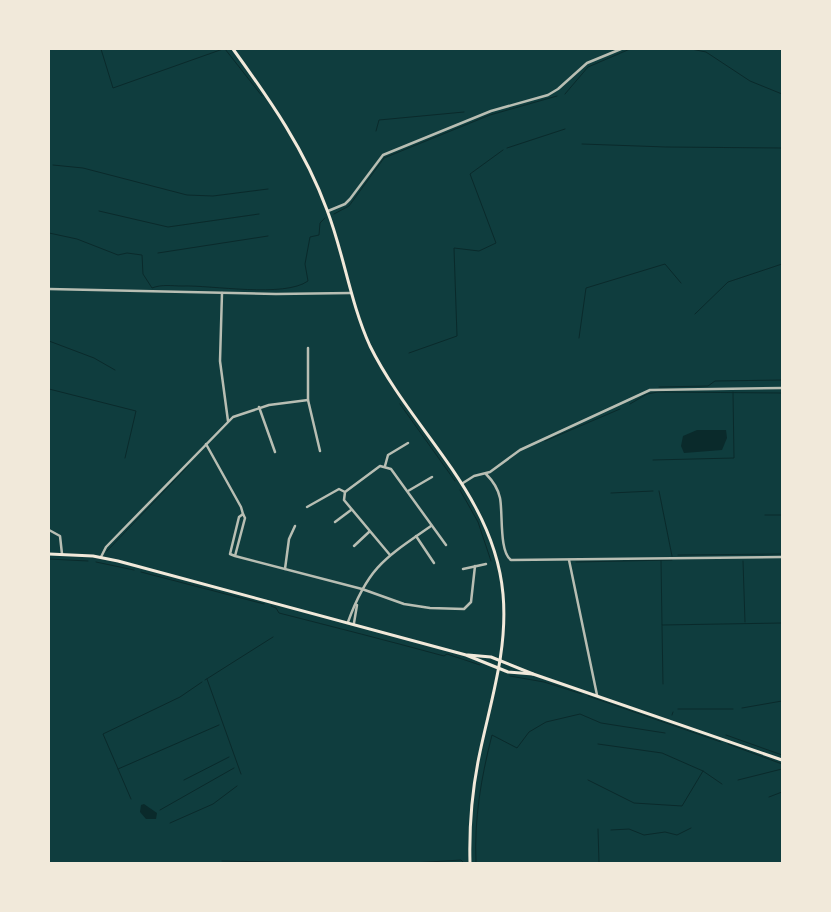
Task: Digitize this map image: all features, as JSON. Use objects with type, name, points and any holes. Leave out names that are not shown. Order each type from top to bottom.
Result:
[{"type":"main road","points":[[233,49],[278,111],[308,164],[328,211],[364,332],[382,368],[462,483],[483,521],[498,563],[504,610],[501,661],[474,784],[469,838],[470,863]]},
{"type":"main road","points":[[49,554],[101,558],[354,623],[466,655],[508,672],[532,674]]},
{"type":"main road","points":[[466,655],[491,657],[532,674],[782,760]]},
{"type":"street","points":[[328,211],[341,206],[350,199],[376,161],[383,156],[491,111],[548,95],[558,89],[587,63],[621,49]]},
{"type":"street","points":[[49,289],[334,295],[351,293]]},
{"type":"street","points":[[222,293],[220,361],[228,421]]},
{"type":"street","points":[[308,348],[308,400],[320,451]]},
{"type":"street","points":[[462,483],[474,476],[486,474],[520,450],[650,390],[782,388]]},
{"type":"street","points":[[101,558],[106,547],[228,421],[259,407],[308,400]]},
{"type":"street","points":[[259,407],[275,452]]},
{"type":"street","points":[[385,466],[388,455],[408,443]]},
{"type":"street","points":[[206,444],[245,518],[236,556]]},
{"type":"street","points":[[390,555],[350,510],[344,500],[345,492],[380,466],[391,469],[446,545]]},
{"type":"street","points":[[486,474],[494,484],[500,498],[504,552],[508,558],[515,561],[782,556]]},
{"type":"street","points":[[408,491],[432,477]]},
{"type":"street","points":[[307,507],[339,489],[345,492]]},
{"type":"street","points":[[335,522],[350,510]]},
{"type":"street","points":[[242,514],[239,517],[230,554],[362,589],[417,606],[464,609],[471,602],[475,566]]},
{"type":"street","points":[[285,569],[289,539],[295,526]]},
{"type":"street","points":[[348,622],[370,574],[390,555],[431,526]]},
{"type":"street","points":[[49,530],[60,536],[62,554]]},
{"type":"street","points":[[354,546],[369,532]]},
{"type":"street","points":[[416,536],[434,563]]},
{"type":"street","points":[[569,560],[597,695]]},
{"type":"street","points":[[463,568],[486,564]]},
{"type":"street","points":[[354,623],[357,604]]},
{"type":"water","points":[[697,430],[726,430],[727,438],[722,450],[684,453],[681,446],[683,436]]},
{"type":"water","points":[[144,804],[157,813],[156,819],[146,819],[140,812],[141,805]]},
{"type":"waterway","points":[[101,49],[113,88],[223,49]]},
{"type":"waterway","points":[[225,49],[262,96]]},
{"type":"waterway","points":[[565,94],[588,67],[630,49]]},
{"type":"waterway","points":[[691,49],[706,52],[750,81],[782,94]]},
{"type":"waterway","points":[[334,214],[349,206],[384,158],[490,115],[557,96]]},
{"type":"waterway","points":[[376,131],[379,120],[464,112]]},
{"type":"waterway","points":[[507,148],[565,129]]},
{"type":"waterway","points":[[582,144],[781,148]]},
{"type":"waterway","points":[[409,353],[457,336],[454,248],[479,251],[496,243],[470,174],[503,150]]},
{"type":"waterway","points":[[53,165],[83,168],[187,195],[213,196],[268,189]]},
{"type":"waterway","points":[[99,211],[168,227],[259,214]]},
{"type":"waterway","points":[[49,233],[77,239],[118,255],[127,253],[142,255],[143,274],[152,288],[160,286],[195,286],[265,290],[297,286],[308,281],[305,264],[310,237],[319,235],[320,223],[325,218]]},
{"type":"waterway","points":[[158,253],[268,236]]},
{"type":"waterway","points":[[579,338],[586,288],[665,264],[681,283]]},
{"type":"waterway","points":[[695,314],[728,282],[782,264]]},
{"type":"waterway","points":[[49,341],[94,358],[115,370]]},
{"type":"waterway","points":[[659,387],[708,386],[715,381],[782,380]]},
{"type":"waterway","points":[[49,389],[136,411],[125,458]]},
{"type":"waterway","points":[[630,404],[647,394],[658,392],[782,393]]},
{"type":"waterway","points":[[653,460],[734,458],[733,392]]},
{"type":"waterway","points":[[400,404],[455,481]]},
{"type":"waterway","points":[[545,441],[620,409]]},
{"type":"waterway","points":[[107,551],[189,465]]},
{"type":"waterway","points":[[460,490],[478,522],[491,561]]},
{"type":"waterway","points":[[611,493],[653,491]]},
{"type":"waterway","points":[[659,491],[672,556]]},
{"type":"waterway","points":[[765,515],[782,515]]},
{"type":"waterway","points":[[678,555],[782,554]]},
{"type":"waterway","points":[[49,559],[88,561]]},
{"type":"waterway","points":[[661,560],[662,625],[782,623]]},
{"type":"waterway","points":[[576,562],[672,560]]},
{"type":"waterway","points":[[743,561],[745,622]]},
{"type":"waterway","points":[[96,562],[134,570]]},
{"type":"waterway","points":[[141,572],[264,604]]},
{"type":"waterway","points":[[271,606],[276,608],[279,613],[444,656],[447,654],[480,665]]},
{"type":"waterway","points":[[662,625],[663,684]]},
{"type":"waterway","points":[[205,680],[273,637]]},
{"type":"waterway","points":[[510,676],[544,682],[582,694]]},
{"type":"waterway","points":[[207,679],[241,774]]},
{"type":"waterway","points":[[131,799],[103,734],[180,697],[202,682]]},
{"type":"waterway","points":[[588,696],[721,742]]},
{"type":"waterway","points":[[742,708],[782,701]]},
{"type":"waterway","points":[[678,709],[733,709]]},
{"type":"waterway","points":[[476,863],[476,830],[479,799],[492,735],[517,748],[529,732],[546,722],[580,714],[601,723],[665,733]]},
{"type":"waterway","points":[[118,769],[219,725]]},
{"type":"waterway","points":[[726,735],[782,755]]},
{"type":"waterway","points":[[598,744],[662,753],[703,771],[722,784]]},
{"type":"waterway","points":[[728,744],[782,764]]},
{"type":"waterway","points":[[184,780],[229,757]]},
{"type":"waterway","points":[[160,810],[234,768]]},
{"type":"waterway","points":[[738,780],[782,769]]},
{"type":"waterway","points":[[588,780],[634,803],[682,806],[703,771]]},
{"type":"waterway","points":[[170,823],[213,804],[237,786]]},
{"type":"waterway","points":[[769,797],[782,792]]},
{"type":"waterway","points":[[611,830],[629,829],[644,835],[665,832],[677,835],[691,828]]},
{"type":"waterway","points":[[598,829],[599,863]]},
{"type":"waterway","points":[[413,863],[461,860],[464,863]]},
{"type":"waterway","points":[[222,861],[321,863]]}]
